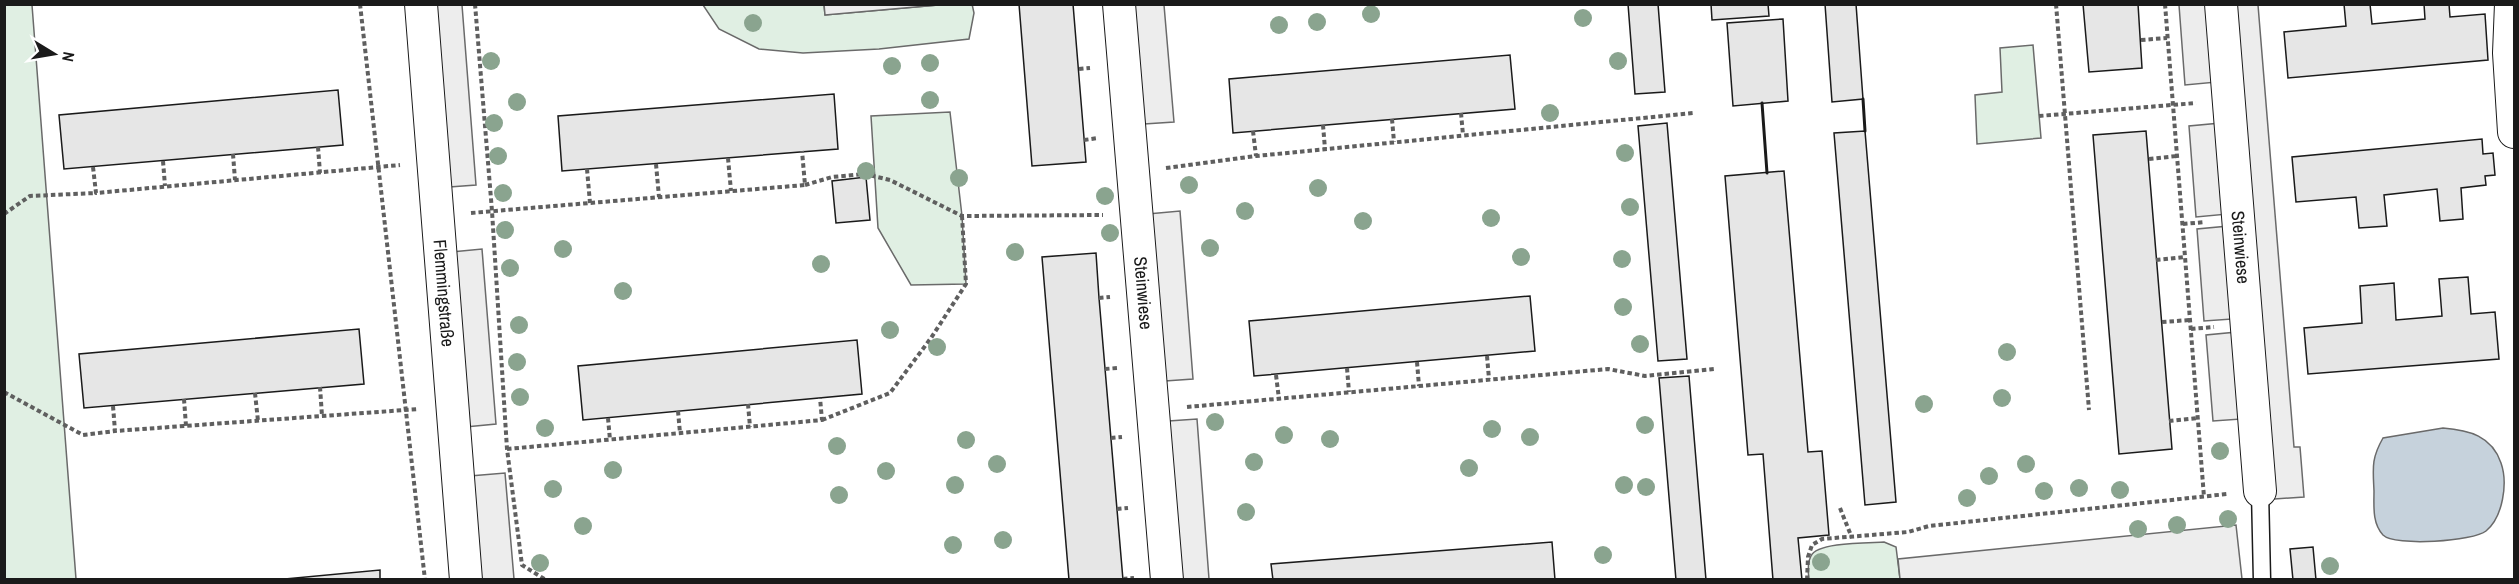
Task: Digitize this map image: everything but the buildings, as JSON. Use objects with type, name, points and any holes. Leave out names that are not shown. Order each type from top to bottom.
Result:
[{"type":"street","name":"Flemmingstraße","points":[[421,4],[466,579]]},
{"type":"street","name":"Steinwiese","points":[[1119,4],[1167,579]]},
{"type":"street","name":"Steinwiese","points":[[2221,4],[2260,491]]},
{"type":"street","points":[[2511,4],[2509,53],[2514,132]]},
{"type":"lane","points":[[2260,491],[2262,579]]},
{"type":"path","points":[[360,4],[424,579]]},
{"type":"path","points":[[475,4],[492,211],[507,449],[522,565],[546,579]]},
{"type":"path","points":[[2056,4],[2089,410]]},
{"type":"path","points":[[2165,4],[2204,497]]},
{"type":"path","points":[[2141,40],[2167,38]]},
{"type":"path","points":[[2039,116],[2229,101]]},
{"type":"path","points":[[1461,113],[1463,135]]},
{"type":"path","points":[[1133,172],[1256,156],[1693,113]]},
{"type":"path","points":[[1392,119],[1394,142]]},
{"type":"path","points":[[1323,125],[1324,149]]},
{"type":"path","points":[[1253,131],[1256,156]]},
{"type":"path","points":[[318,147],[320,173]]},
{"type":"path","points":[[802,151],[805,185]]},
{"type":"path","points":[[233,154],[235,180]]},
{"type":"path","points":[[2149,159],[2177,156]]},
{"type":"path","points":[[728,158],[731,191]]},
{"type":"path","points":[[163,160],[165,186]]},
{"type":"path","points":[[4,214],[30,196],[434,162]]},
{"type":"path","points":[[656,164],[659,197]]},
{"type":"path","points":[[93,167],[96,192]]},
{"type":"path","points":[[587,170],[590,203]]},
{"type":"path","points":[[438,216],[805,185],[832,177],[865,174],[890,180],[962,216],[1076,215]]},
{"type":"path","points":[[507,449],[822,420],[890,393],[931,338],[966,284],[962,216]]},
{"type":"path","points":[[2182,224],[2197,223]]},
{"type":"path","points":[[2156,260],[2185,257]]},
{"type":"path","points":[[2162,322],[2190,320]]},
{"type":"path","points":[[2191,329],[2206,328]]},
{"type":"path","points":[[1486,356],[1489,379]]},
{"type":"path","points":[[1417,362],[1419,386]]},
{"type":"path","points":[[1347,368],[1349,392]]},
{"type":"path","points":[[1153,409],[1608,369],[1645,376],[1714,369]]},
{"type":"path","points":[[1276,375],[1279,399]]},
{"type":"path","points":[[320,387],[322,416]]},
{"type":"path","points":[[4,392],[83,435],[453,406]]},
{"type":"path","points":[[255,393],[258,421]]},
{"type":"path","points":[[820,398],[822,420]]},
{"type":"path","points":[[184,399],[186,426]]},
{"type":"path","points":[[748,404],[750,427]]},
{"type":"path","points":[[113,405],[115,431]]},
{"type":"path","points":[[678,411],[680,433]]},
{"type":"path","points":[[608,418],[610,440]]},
{"type":"path","points":[[2169,421],[2198,418]]},
{"type":"path","points":[[1807,579],[1808,557],[1812,545],[1822,539],[1908,532],[1929,526],[2260,491]]},
{"type":"path","points":[[1840,508],[1852,538]]},
{"type":"green space","points":[[972,4],[974,13],[969,39],[879,49],[803,53],[759,49],[719,29],[703,5],[824,5],[825,15]]},
{"type":"green space","points":[[4,5],[32,5],[76,579],[5,579]]},
{"type":"green space","points":[[2033,45],[2041,138],[1977,144],[1975,95],[2002,92],[2000,48]]},
{"type":"green space","points":[[950,112],[962,216],[966,284],[911,285],[878,228],[871,116]]},
{"type":"green space","points":[[1884,542],[1896,547],[1900,579],[1809,579],[1809,562],[1815,551],[1856,543]]},
{"type":"shaded area","points":[[824,4],[938,4],[938,5],[825,15]]},
{"type":"shaded area","points":[[421,5],[462,5],[476,185],[436,188]]},
{"type":"shaded area","points":[[1119,5],[1164,5],[1174,122],[1129,125]]},
{"type":"shaded area","points":[[2179,5],[2258,5],[2294,447],[2300,447],[2304,497],[2261,500],[2255,418],[2213,421],[2206,335],[2247,331],[2246,318],[2204,321],[2197,229],[2239,225],[2238,213],[2196,217],[2189,126],[2231,122],[2227,81],[2185,85]]},
{"type":"shaded area","points":[[1180,211],[1193,379],[1151,382],[1137,215]]},
{"type":"shaded area","points":[[482,249],[496,424],[455,428],[441,253]]},
{"type":"shaded area","points":[[1197,419],[1209,579],[1167,579],[1154,422]]},
{"type":"shaded area","points":[[2443,428],[2470,433],[2492,446],[2503,471],[2504,490],[2500,509],[2492,525],[2479,535],[2418,542],[2390,539],[2379,530],[2374,514],[2373,470],[2376,452],[2383,438]]},
{"type":"shaded area","points":[[505,473],[514,579],[466,579],[458,477]]},
{"type":"shaded area","points":[[2236,525],[2242,579],[1900,579],[1898,559]]},
{"type":"wall","points":[[1863,99],[1865,131]]},
{"type":"wall","points":[[1762,103],[1767,173]]}]
